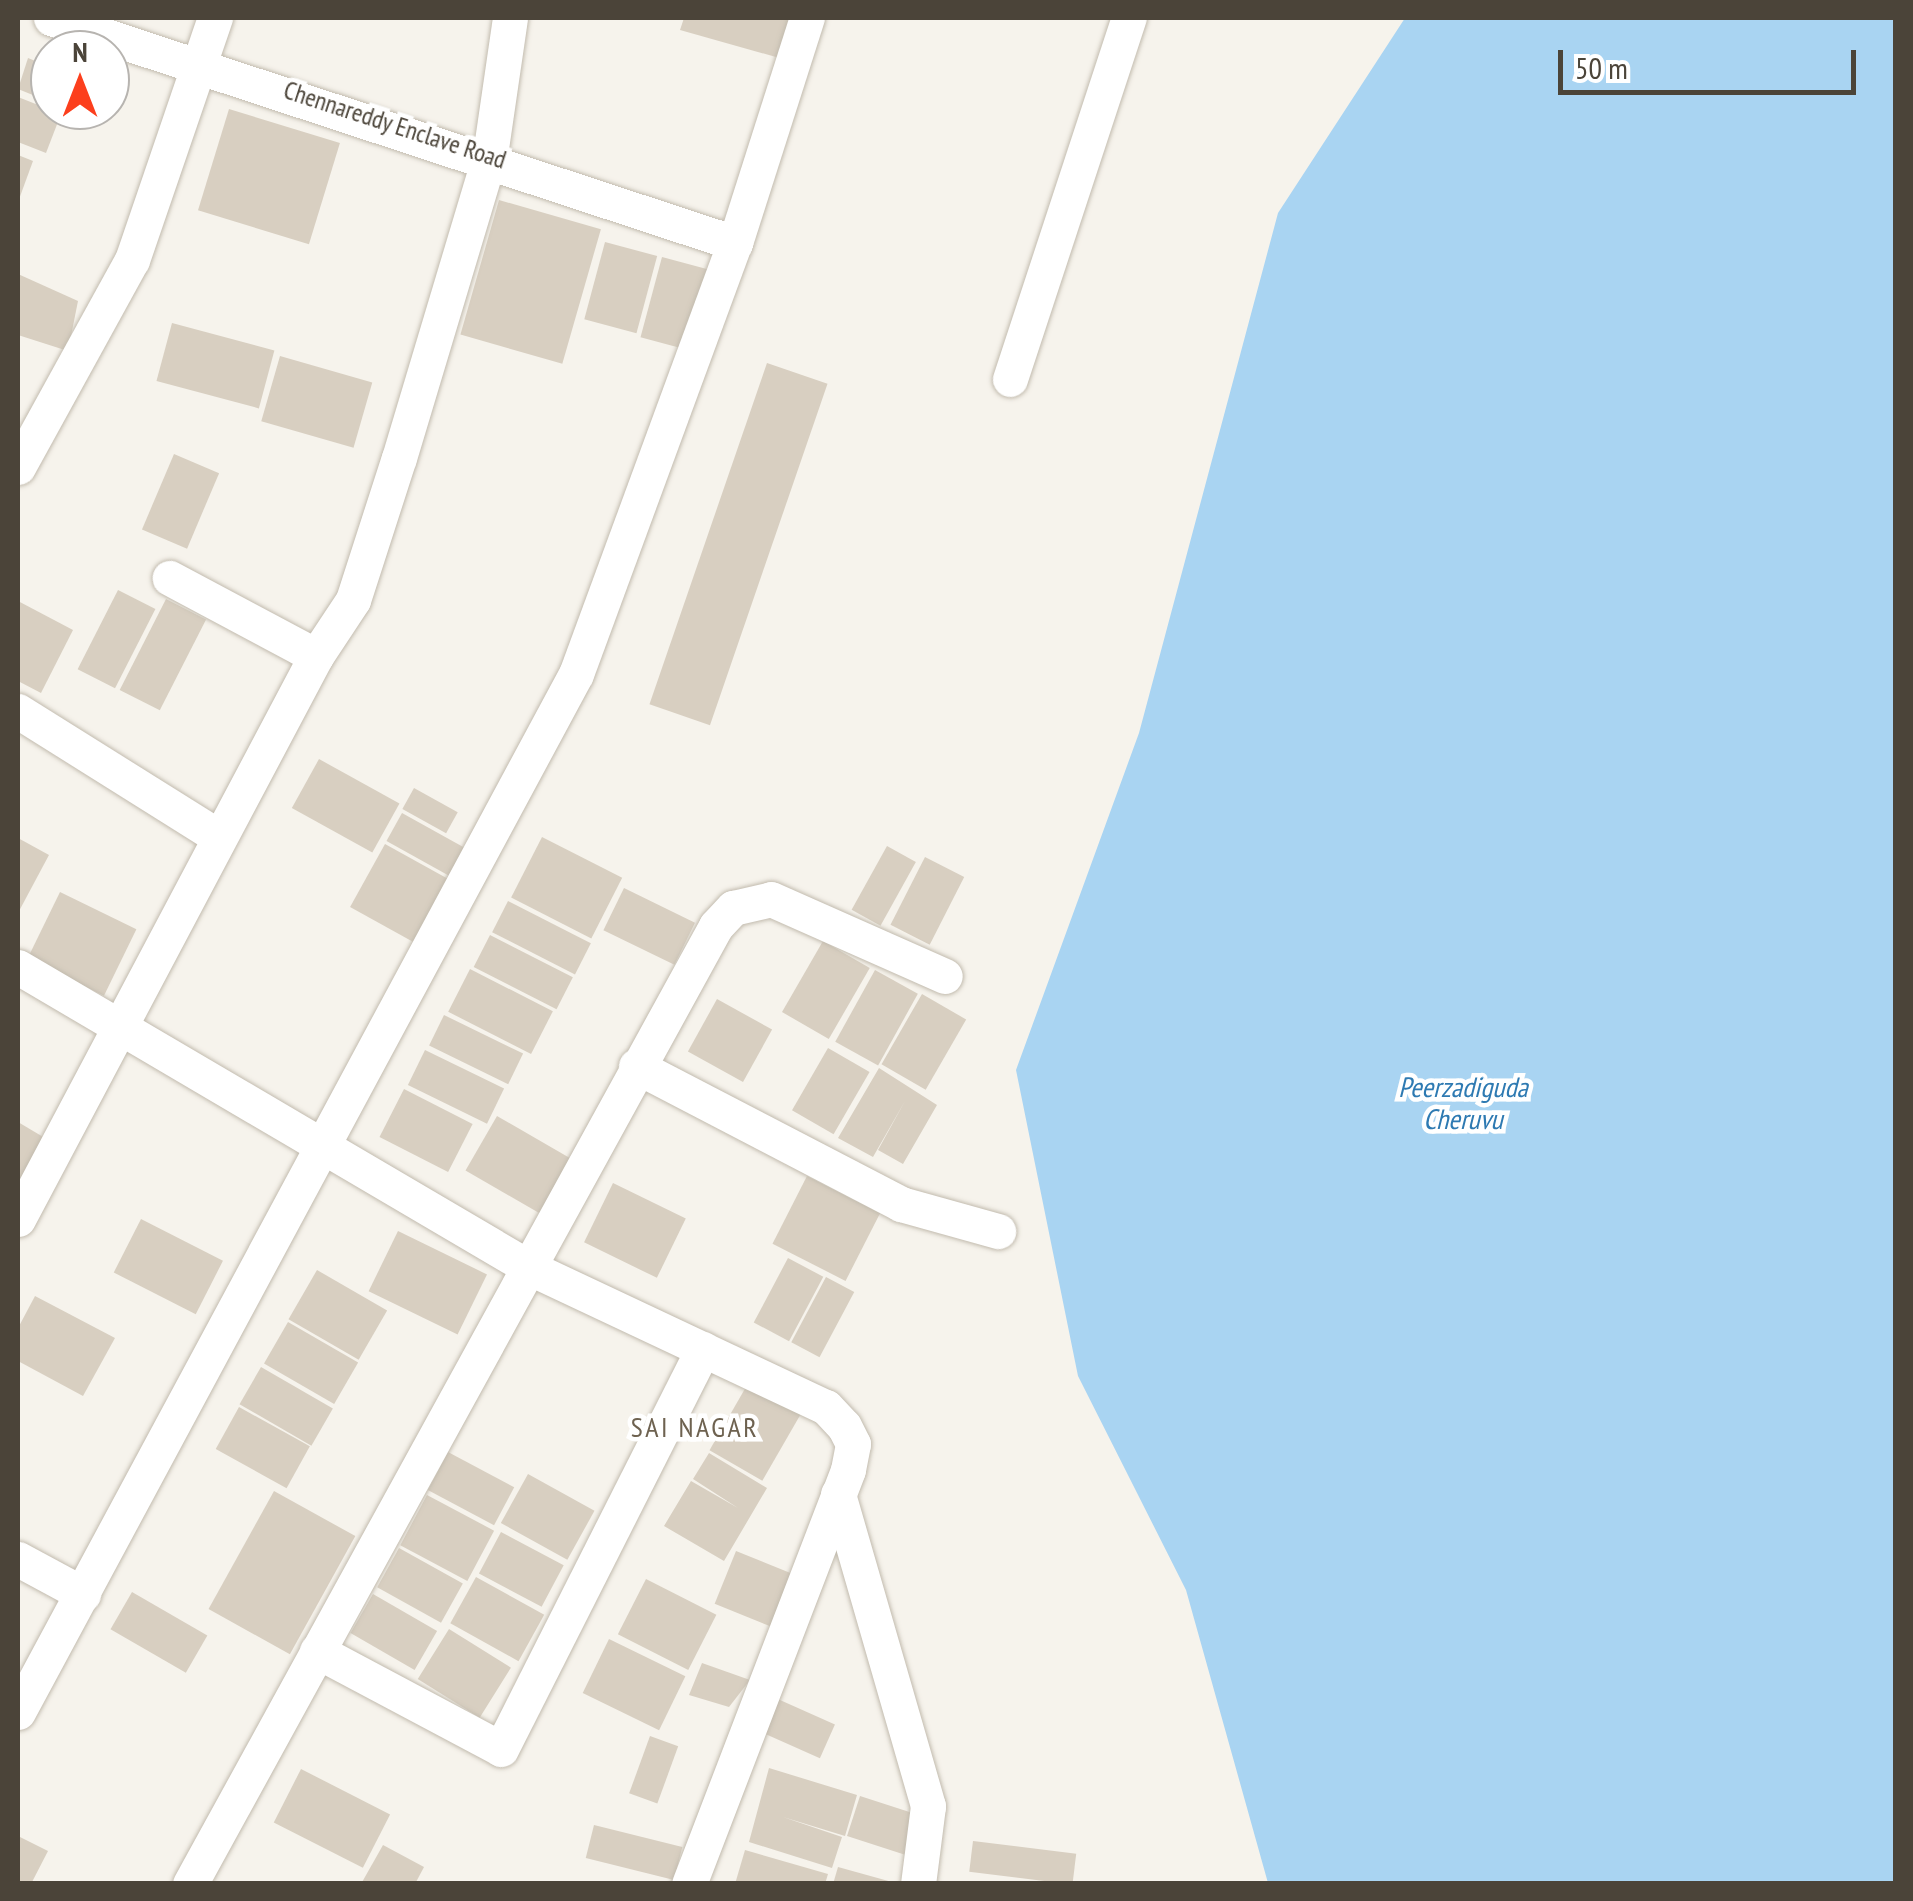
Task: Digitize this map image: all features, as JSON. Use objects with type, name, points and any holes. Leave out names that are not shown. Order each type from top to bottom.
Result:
[{"type":"street","name":"Chennareddy Enclave Road","points":[[51,18],[204,62],[490,155],[735,243]]},
{"type":"street","points":[[18,467],[132,260],[204,62],[215,18]]},
{"type":"street","points":[[18,1220],[216,834],[316,656],[353,600],[490,155],[510,18]]},
{"type":"street","points":[[18,1712],[576,674],[735,243],[806,18]]},
{"type":"street","points":[[1010,379],[1128,18]]},
{"type":"street","points":[[170,578],[316,656]]},
{"type":"street","points":[[18,712],[216,834]]},
{"type":"street","points":[[190,1884],[716,926],[755,899],[945,976]]},
{"type":"street","points":[[18,967],[119,1022],[530,1268],[826,1407],[844,1426],[853,1444],[838,1494],[689,1884]]},
{"type":"street","points":[[636,1066],[901,1204],[998,1231]]},
{"type":"street","points":[[318,1651],[501,1749],[703,1349]]},
{"type":"street","points":[[838,1494],[928,1806],[918,1884]]},
{"type":"street","points":[[18,1559],[83,1594]]},
{"type":"water","name":"Peerzadiguda Cheruvu","points":[[1405,18],[1895,18],[1895,1883],[1268,1883],[1186,1590],[1078,1376],[1016,1070],[1139,733],[1278,213]]},
{"type":"building","points":[[684,18],[795,18],[783,59],[680,30]]},
{"type":"building","points":[[28,58],[30,94],[18,89]]},
{"type":"building","points":[[18,97],[30,102],[30,130],[55,130],[46,153],[18,142]]},
{"type":"building","points":[[229,109],[340,143],[309,244],[198,210]]},
{"type":"building","points":[[18,155],[33,161],[18,202]]},
{"type":"building","points":[[499,200],[601,229],[562,364],[460,335]]},
{"type":"building","points":[[605,242],[657,256],[636,333],[584,319]]},
{"type":"building","points":[[662,257],[713,271],[692,351],[641,337]]},
{"type":"building","points":[[18,274],[78,301],[68,351],[18,335]]},
{"type":"building","points":[[172,323],[274,350],[259,408],[156,381]]},
{"type":"building","points":[[280,356],[372,382],[354,448],[261,421]]},
{"type":"building","points":[[767,363],[828,384],[710,725],[649,704]]},
{"type":"building","points":[[174,454],[219,473],[187,549],[142,529]]},
{"type":"building","points":[[118,590],[155,609],[115,688],[78,669]]},
{"type":"building","points":[[166,599],[206,619],[160,710],[120,690]]},
{"type":"building","points":[[18,601],[73,630],[41,693],[18,681]]},
{"type":"building","points":[[319,759],[399,804],[372,853],[292,808]]},
{"type":"building","points":[[414,788],[458,812],[446,833],[402,809]]},
{"type":"building","points":[[402,813],[464,847],[449,875],[386,841]]},
{"type":"building","points":[[542,837],[622,878],[591,938],[511,898]]},
{"type":"building","points":[[18,838],[49,855],[18,913]]},
{"type":"building","points":[[385,844],[454,882],[419,945],[350,907]]},
{"type":"building","points":[[887,846],[916,862],[880,926],[852,910]]},
{"type":"building","points":[[925,857],[964,877],[930,945],[890,925]]},
{"type":"building","points":[[624,888],[695,923],[674,965],[603,930]]},
{"type":"building","points":[[60,892],[136,929],[104,996],[28,959]]},
{"type":"building","points":[[508,901],[591,943],[575,974],[492,932]]},
{"type":"building","points":[[490,935],[573,977],[557,1009],[474,967]]},
{"type":"building","points":[[823,941],[870,968],[829,1039],[782,1012]]},
{"type":"building","points":[[470,969],[553,1011],[531,1054],[448,1012]]},
{"type":"building","points":[[875,970],[918,994],[878,1065],[835,1042]]},
{"type":"building","points":[[922,994],[966,1020],[926,1090],[882,1064]]},
{"type":"building","points":[[717,999],[772,1030],[743,1082],[688,1051]]},
{"type":"building","points":[[444,1015],[523,1054],[508,1084],[429,1046]]},
{"type":"building","points":[[828,1048],[870,1072],[834,1134],[792,1110]]},
{"type":"building","points":[[425,1050],[504,1089],[487,1124],[408,1085]]},
{"type":"building","points":[[879,1068],[937,1105],[903,1164],[878,1150],[905,1101],[873,1157],[838,1138]]},
{"type":"building","points":[[404,1089],[473,1124],[448,1172],[379,1137]]},
{"type":"building","points":[[497,1116],[583,1166],[551,1220],[466,1171]]},
{"type":"building","points":[[18,1122],[55,1144],[18,1206]]},
{"type":"building","points":[[807,1176],[880,1213],[846,1281],[772,1244]]},
{"type":"building","points":[[613,1183],[686,1219],[657,1278],[584,1242]]},
{"type":"building","points":[[141,1219],[223,1261],[196,1314],[114,1272]]},
{"type":"building","points":[[398,1231],[487,1274],[458,1335],[369,1291]]},
{"type":"building","points":[[788,1258],[823,1277],[789,1341],[754,1322]]},
{"type":"building","points":[[317,1270],[387,1310],[359,1360],[288,1319]]},
{"type":"building","points":[[826,1277],[854,1292],[820,1357],[791,1342]]},
{"type":"building","points":[[35,1296],[115,1338],[83,1396],[18,1361],[18,1328]]},
{"type":"building","points":[[288,1322],[358,1362],[334,1404],[264,1364]]},
{"type":"building","points":[[261,1367],[333,1408],[311,1446],[239,1404]]},
{"type":"building","points":[[750,1380],[803,1410],[762,1481],[710,1450]]},
{"type":"building","points":[[239,1407],[310,1446],[287,1488],[216,1449]]},
{"type":"building","points":[[448,1452],[514,1487],[494,1525],[428,1490]]},
{"type":"building","points":[[709,1453],[767,1488],[724,1561],[664,1526],[691,1481],[738,1508],[693,1479]]},
{"type":"building","points":[[528,1474],[594,1511],[567,1560],[501,1523]]},
{"type":"building","points":[[274,1491],[355,1536],[290,1654],[209,1609]]},
{"type":"building","points":[[427,1495],[494,1531],[467,1581],[400,1545]]},
{"type":"building","points":[[501,1532],[564,1565],[542,1607],[479,1573]]},
{"type":"building","points":[[399,1548],[463,1583],[441,1623],[377,1587]]},
{"type":"building","points":[[736,1551],[795,1575],[774,1628],[715,1604]]},
{"type":"building","points":[[476,1577],[544,1615],[519,1661],[450,1623]]},
{"type":"building","points":[[646,1579],[716,1615],[688,1670],[618,1634]]},
{"type":"building","points":[[132,1592],[207,1636],[186,1673],[110,1629]]},
{"type":"building","points":[[373,1594],[437,1631],[415,1670],[351,1633]]},
{"type":"building","points":[[449,1629],[511,1668],[480,1718],[418,1679]]},
{"type":"building","points":[[609,1639],[685,1676],[659,1730],[583,1693]]},
{"type":"building","points":[[702,1663],[750,1680],[729,1707],[689,1695]]},
{"type":"building","points":[[771,1696],[835,1724],[820,1758],[756,1730]]},
{"type":"building","points":[[650,1736],[678,1746],[657,1804],[629,1793]]},
{"type":"building","points":[[769,1768],[857,1795],[845,1836],[783,1817],[842,1837],[832,1868],[749,1842]]},
{"type":"building","points":[[301,1769],[390,1814],[363,1868],[274,1822]]},
{"type":"building","points":[[860,1796],[926,1817],[913,1857],[847,1836]]},
{"type":"building","points":[[594,1825],[682,1847],[674,1880],[586,1858]]},
{"type":"building","points":[[18,1836],[48,1851],[31,1884],[18,1884]]},
{"type":"building","points":[[973,1841],[1076,1854],[1073,1884],[969,1872]]},
{"type":"building","points":[[383,1845],[424,1867],[415,1884],[361,1884]]},
{"type":"building","points":[[745,1850],[828,1874],[825,1884],[735,1884]]},
{"type":"building","points":[[838,1867],[892,1882],[892,1884],[833,1884]]},
{"type":"district","name":"SAI NAGAR","points":[[695,1427]]}]
